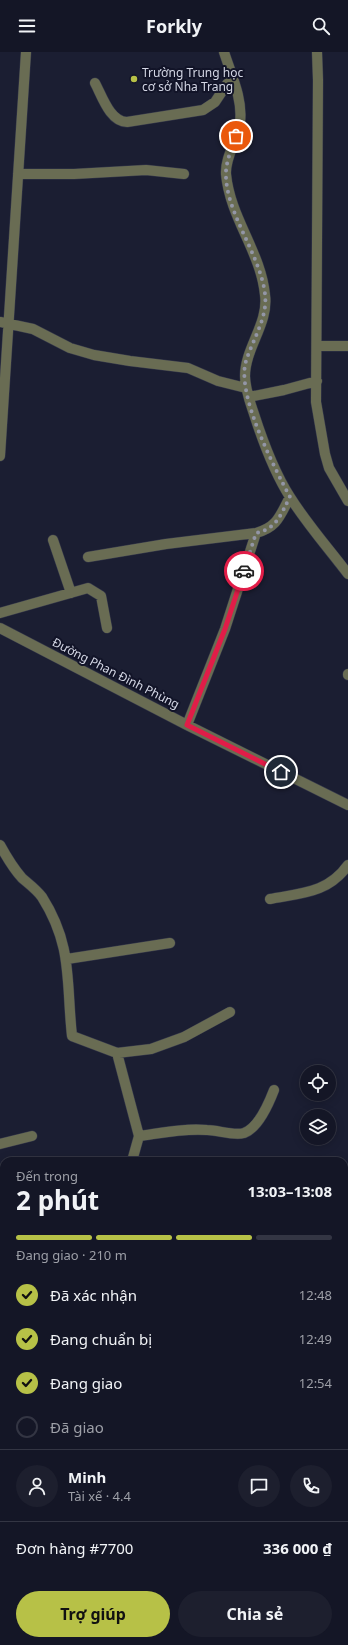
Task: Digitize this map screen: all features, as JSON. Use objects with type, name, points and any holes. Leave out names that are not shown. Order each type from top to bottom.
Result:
[{"type":"street","points":[[0,456],[4,323],[18,174],[26,52]]},
{"type":"street","points":[[224,52],[239,100],[240,112],[240,123],[226,172],[228,186],[237,218],[262,277],[266,296],[260,325],[246,362],[248,392],[269,456],[290,497],[348,574]]},
{"type":"street","points":[[316,52],[318,80],[316,402],[321,439],[329,468],[348,501]]},
{"type":"street","points":[[95,83],[113,115],[118,120],[127,122],[203,110],[215,102],[227,84],[232,80]]},
{"type":"street","points":[[18,174],[74,174],[146,170],[184,174]]},
{"type":"street","points":[[4,323],[33,329],[42,332],[62,345],[112,359],[188,368],[248,392],[284,390],[317,381]]},
{"type":"street","points":[[317,346],[348,346]]},
{"type":"street","points":[[88,557],[166,544],[266,531],[274,525],[290,497]]},
{"type":"street","points":[[187,725],[225,629],[256,533]]},
{"type":"street","points":[[53,540],[71,592]]},
{"type":"street","points":[[0,613],[88,588],[100,596],[107,628]]},
{"type":"street","name":"Đường Phan Đình Phùng","points":[[0,628],[187,725],[348,805]]},
{"type":"street","points":[[0,845],[21,877],[41,896],[56,922],[67,959],[72,1036],[117,1053],[151,1049],[184,1037],[230,1012]]},
{"type":"street","points":[[270,899],[315,891],[338,877],[348,864]]},
{"type":"street","points":[[67,959],[170,943]]},
{"type":"street","points":[[117,1053],[139,1136],[133,1157]]},
{"type":"street","points":[[139,1136],[182,1130],[208,1130],[243,1133],[253,1126],[261,1116],[274,1090]]},
{"type":"street","points":[[0,1144],[32,1136]]},
{"type":"way so far","points":[[236,136],[226,172],[228,186],[236,215],[262,277],[266,296],[260,325],[246,362],[246,388],[258,428],[269,456],[290,497],[274,525],[266,531],[256,533],[244,571]]},
{"type":"place","name":"Trường Trung học cơ sở Nha Trang","points":[[134,79]]},
{"type":"route","points":[[244,571],[225,629],[187,725],[281,772]]}]
